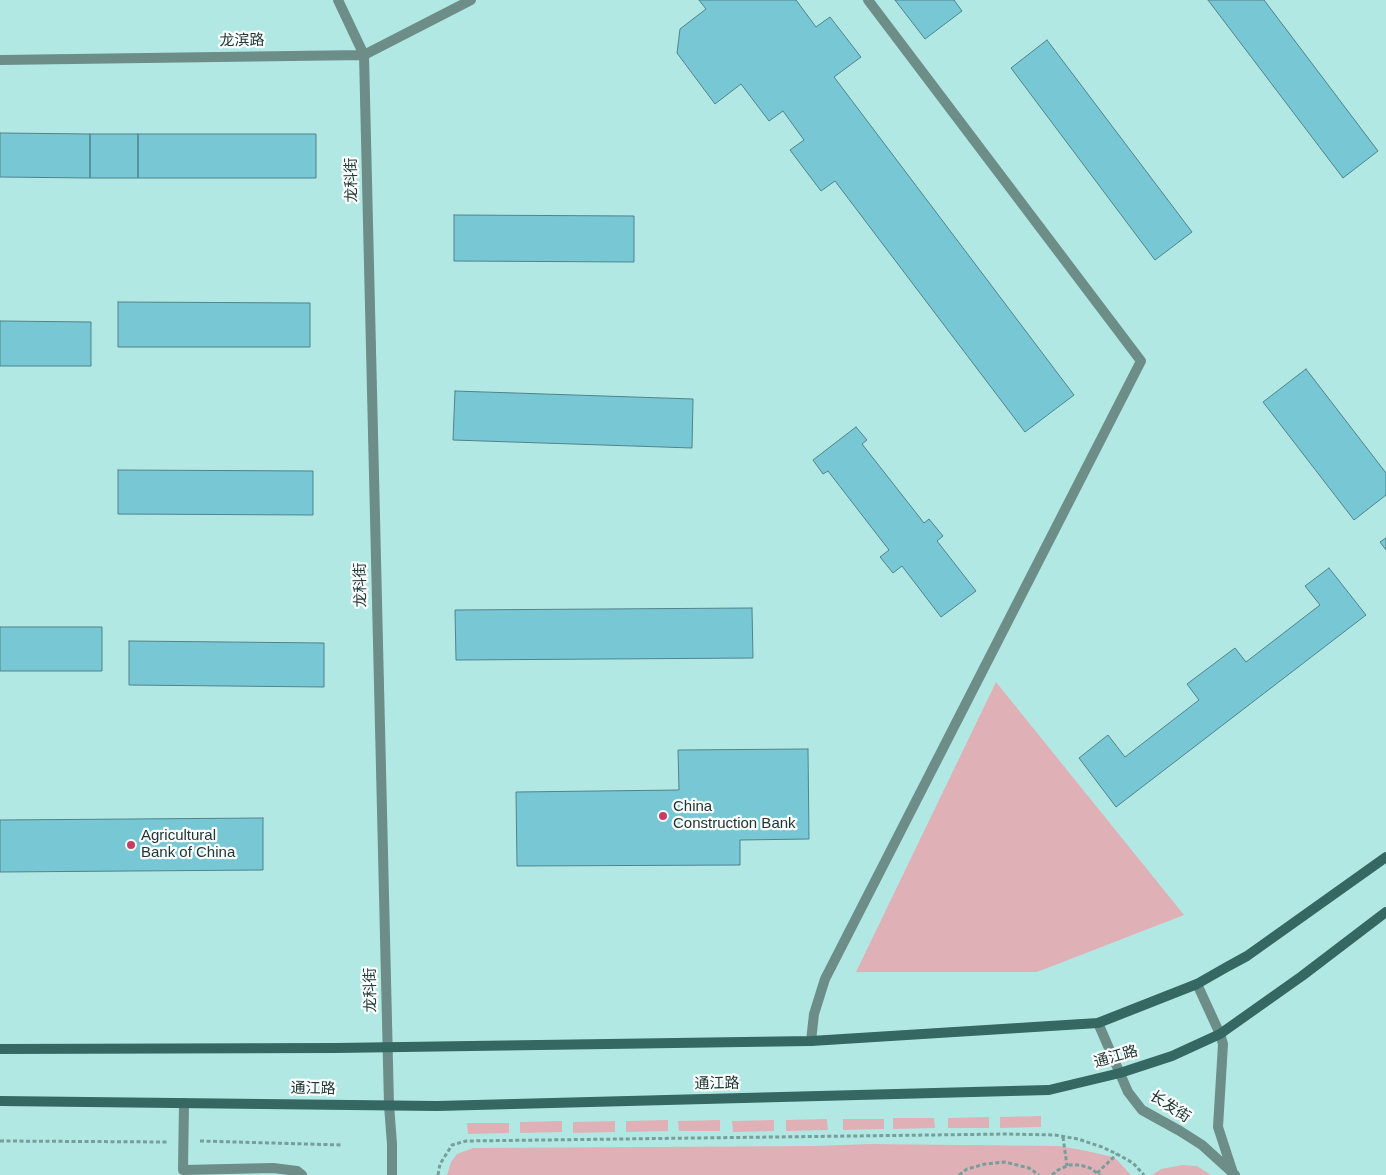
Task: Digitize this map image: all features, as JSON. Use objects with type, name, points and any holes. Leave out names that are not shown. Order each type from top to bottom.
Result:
[{"type":"main road","points":[[0,1049],[335,1048],[811,1041],[1098,1023],[1197,984],[1247,956],[1386,857]]},
{"type":"main road","name":"通江路","points":[[0,1101],[437,1106],[1049,1090],[1120,1073],[1172,1056],[1220,1034],[1302,976],[1386,912]]},
{"type":"street","name":"龙科街","points":[[338,0],[364,54],[388,1105],[392,1144],[392,1175]]},
{"type":"street","name":"龙滨路","points":[[0,60],[364,54],[471,0]]},
{"type":"street","points":[[811,1041],[814,1014],[825,979],[1142,361],[868,0]]},
{"type":"street","name":"长发街","points":[[1197,984],[1223,1044],[1218,1127],[1234,1174]]},
{"type":"street","name":"长发街","points":[[1098,1023],[1128,1092],[1142,1110],[1202,1145],[1234,1174]]},
{"type":"street","points":[[184,1103],[183,1170],[274,1168],[297,1171],[302,1175]]},
{"type":"path","points":[[438,1175],[440,1164],[452,1145],[466,1141],[1006,1134],[1078,1139],[1117,1154],[1144,1175]]},
{"type":"path","points":[[1063,1137],[1067,1166]]},
{"type":"path","points":[[0,1141],[173,1142]]},
{"type":"path","points":[[192,1141],[343,1145]]},
{"type":"path","points":[[1052,1175],[1067,1166],[1080,1165],[1090,1168],[1098,1174],[1117,1154]]},
{"type":"path","points":[[959,1175],[985,1164],[1005,1162],[1029,1168],[1039,1175]]},
{"type":"shaded area","points":[[996,682],[1184,915],[1037,972],[856,972]]},
{"type":"shaded area","points":[[1041,1116],[1041,1127],[1000,1128],[1000,1117]]},
{"type":"shaded area","points":[[989,1117],[989,1128],[948,1128],[948,1118]]},
{"type":"shaded area","points":[[893,1118],[934,1118],[935,1128],[893,1129]]},
{"type":"shaded area","points":[[827,1119],[828,1130],[786,1131],[786,1120]]},
{"type":"shaded area","points":[[843,1119],[884,1119],[884,1129],[843,1130]]},
{"type":"shaded area","points":[[668,1120],[668,1131],[626,1132],[626,1121]]},
{"type":"shaded area","points":[[720,1120],[720,1131],[679,1131],[678,1121]]},
{"type":"shaded area","points":[[774,1120],[774,1131],[733,1132],[732,1121]]},
{"type":"shaded area","points":[[562,1121],[562,1132],[520,1133],[520,1122]]},
{"type":"shaded area","points":[[615,1121],[615,1132],[573,1133],[573,1122]]},
{"type":"shaded area","points":[[467,1123],[509,1123],[509,1133],[468,1134]]},
{"type":"shaded area","points":[[870,1144],[1059,1146],[1113,1157],[1131,1175],[447,1175],[451,1162],[457,1154],[473,1148]]},
{"type":"shaded area","points":[[1182,1165],[1197,1166],[1211,1175],[1152,1175],[1161,1169]]},
{"type":"building","points":[[699,0],[796,0],[816,27],[830,17],[861,57],[834,77],[1074,395],[1025,432],[835,181],[821,191],[790,150],[804,140],[783,111],[769,121],[741,84],[715,104],[677,53],[680,29],[706,9]]},
{"type":"building","points":[[895,0],[954,0],[962,11],[925,39]]},
{"type":"building","points":[[1208,0],[1264,0],[1378,151],[1343,178]]},
{"type":"building","points":[[1047,40],[1192,232],[1155,260],[1011,68]]},
{"type":"building","points":[[0,133],[90,134],[90,178],[0,177]]},
{"type":"building","points":[[90,134],[138,134],[138,178],[90,178]]},
{"type":"building","points":[[138,134],[316,134],[316,178],[138,178]]},
{"type":"building","points":[[454,215],[634,216],[634,262],[454,261]]},
{"type":"building","points":[[118,302],[310,303],[310,347],[118,347]]},
{"type":"building","points":[[0,321],[91,322],[91,366],[0,366]]},
{"type":"building","points":[[1306,369],[1386,473],[1386,495],[1354,520],[1263,402]]},
{"type":"building","points":[[455,391],[693,399],[692,448],[453,440]]},
{"type":"building","points":[[856,427],[867,440],[862,444],[924,523],[929,519],[943,536],[937,541],[976,591],[941,617],[902,566],[893,573],[880,557],[889,550],[828,471],[823,474],[813,460]]},
{"type":"building","points":[[118,470],[313,471],[313,515],[118,514]]},
{"type":"building","points":[[1386,538],[1386,550],[1380,542]]},
{"type":"building","points":[[1329,568],[1366,615],[1116,807],[1079,758],[1108,735],[1125,757],[1199,700],[1187,684],[1235,648],[1246,662],[1320,605],[1305,586]]},
{"type":"building","points":[[752,608],[753,658],[456,660],[455,610]]},
{"type":"building","points":[[0,627],[102,627],[102,671],[0,671]]},
{"type":"building","points":[[129,641],[324,643],[324,687],[129,685]]},
{"type":"building","name":"China Construction Bank","points":[[808,749],[809,839],[740,840],[740,865],[517,866],[516,792],[679,790],[678,750]]},
{"type":"building","name":"Agricultural Bank of China","points":[[263,818],[263,870],[0,872],[0,820]]},
{"type":"place","name":"China Construction Bank","points":[[663,816]]},
{"type":"place","name":"Agricultural Bank of China","points":[[131,845]]}]
